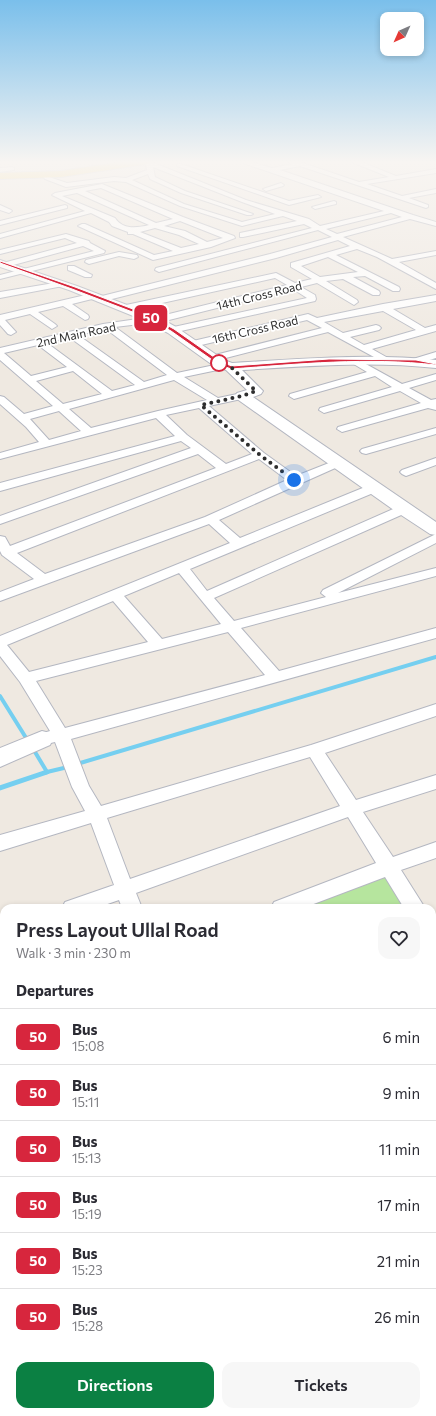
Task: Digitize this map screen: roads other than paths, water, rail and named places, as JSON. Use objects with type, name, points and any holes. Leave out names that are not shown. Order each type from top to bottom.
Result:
[{"type":"main road","points":[[3,264],[41,277],[57,278],[97,298],[152,319],[172,330],[223,364],[256,391],[242,396]]},
{"type":"main road","points":[[223,364],[385,360],[416,361],[436,364]]},
{"type":"main road","points":[[242,396],[436,530]]},
{"type":"main road","points":[[0,758],[21,748],[51,737]]},
{"type":"street","points":[[0,236],[33,227]]},
{"type":"street","points":[[84,227],[153,258]]},
{"type":"street","points":[[124,227],[181,251]]},
{"type":"street","points":[[3,264],[152,227]]},
{"type":"street","points":[[161,227],[182,233],[208,245]]},
{"type":"street","points":[[202,227],[232,238]]},
{"type":"street","points":[[179,280],[148,266],[143,262],[148,258],[208,245],[278,227]]},
{"type":"street","points":[[159,270],[323,227]]},
{"type":"street","points":[[11,332],[0,319],[65,303],[97,298],[179,280],[270,257],[371,227]]},
{"type":"street","points":[[319,228],[380,255],[436,286]]},
{"type":"street","points":[[0,252],[66,236],[110,255]]},
{"type":"street","points":[[288,264],[357,246]]},
{"type":"street","points":[[0,277],[26,272],[101,251]]},
{"type":"street","points":[[380,255],[394,252]]},
{"type":"street","points":[[88,275],[68,269],[120,254],[134,257]]},
{"type":"street","points":[[328,254],[396,289]]},
{"type":"street","points":[[392,261],[434,255]]},
{"type":"street","points":[[270,257],[288,264],[319,280],[354,302]]},
{"type":"street","points":[[96,260],[106,265]]},
{"type":"street","points":[[331,269],[376,293]]},
{"type":"street","name":"14th Cross Road","points":[[152,319],[165,318],[319,280],[367,273]]},
{"type":"street","points":[[126,308],[276,275],[312,297],[312,299],[172,330]]},
{"type":"street","points":[[0,295],[57,278]]},
{"type":"street","points":[[317,322],[436,298]]},
{"type":"street","points":[[65,303],[85,317]]},
{"type":"street","points":[[383,308],[424,331]]},
{"type":"street","points":[[32,311],[52,326]]},
{"type":"street","name":"16th Cross Road","points":[[193,344],[308,317],[317,322]]},
{"type":"street","name":"2nd Main Road","points":[[0,351],[152,319]]},
{"type":"street","points":[[317,322],[385,360]]},
{"type":"street","points":[[110,327],[175,376],[217,402]]},
{"type":"street","points":[[342,336],[376,328]]},
{"type":"street","points":[[362,348],[436,328]]},
{"type":"street","points":[[21,418],[223,364],[330,329]]},
{"type":"street","points":[[72,335],[142,385]]},
{"type":"street","points":[[40,342],[110,395]]},
{"type":"street","points":[[0,355],[89,432]]},
{"type":"street","points":[[416,361],[436,355]]},
{"type":"street","points":[[355,361],[434,405]]},
{"type":"street","points":[[28,380],[74,368]]},
{"type":"street","points":[[294,396],[376,373]]},
{"type":"street","points":[[324,410],[436,378]]},
{"type":"street","points":[[1,454],[158,414],[242,396]]},
{"type":"street","points":[[0,399],[30,425],[46,443]]},
{"type":"street","points":[[201,405],[260,455],[294,480]]},
{"type":"street","points":[[342,430],[434,405]]},
{"type":"street","points":[[158,414],[182,437],[224,468]]},
{"type":"street","points":[[366,451],[436,431]]},
{"type":"street","points":[[0,487],[182,437]]},
{"type":"street","points":[[0,520],[200,449]]},
{"type":"street","points":[[3,546],[260,455]]},
{"type":"street","points":[[406,472],[436,461]]},
{"type":"street","points":[[0,597],[43,579],[210,518],[294,480],[338,463]]},
{"type":"street","points":[[0,642],[374,488]]},
{"type":"street","points":[[205,597],[404,509]]},
{"type":"street","points":[[210,518],[239,544]]},
{"type":"street","points":[[300,607],[436,538]]},
{"type":"street","points":[[3,546],[43,579]]},
{"type":"street","points":[[182,568],[205,597],[275,676]]},
{"type":"street","points":[[26,678],[436,572]]},
{"type":"street","points":[[116,594],[159,644]]},
{"type":"street","points":[[51,737],[85,730],[275,676],[436,633]]},
{"type":"street","points":[[0,646],[26,678],[51,737],[96,814],[131,904]]},
{"type":"street","points":[[0,843],[314,750],[436,710]]},
{"type":"street","points":[[314,750],[412,904]]},
{"type":"street","points":[[83,904],[352,809],[436,782]]},
{"type":"street","points":[[291,904],[436,850]]},
{"type":"waterway","points":[[77,764],[436,657]]},
{"type":"waterway","points":[[0,696],[28,741]]},
{"type":"waterway","points":[[32,747],[47,772]]},
{"type":"waterway","points":[[47,772],[68,767]]},
{"type":"waterway","points":[[0,788],[47,772]]}]
